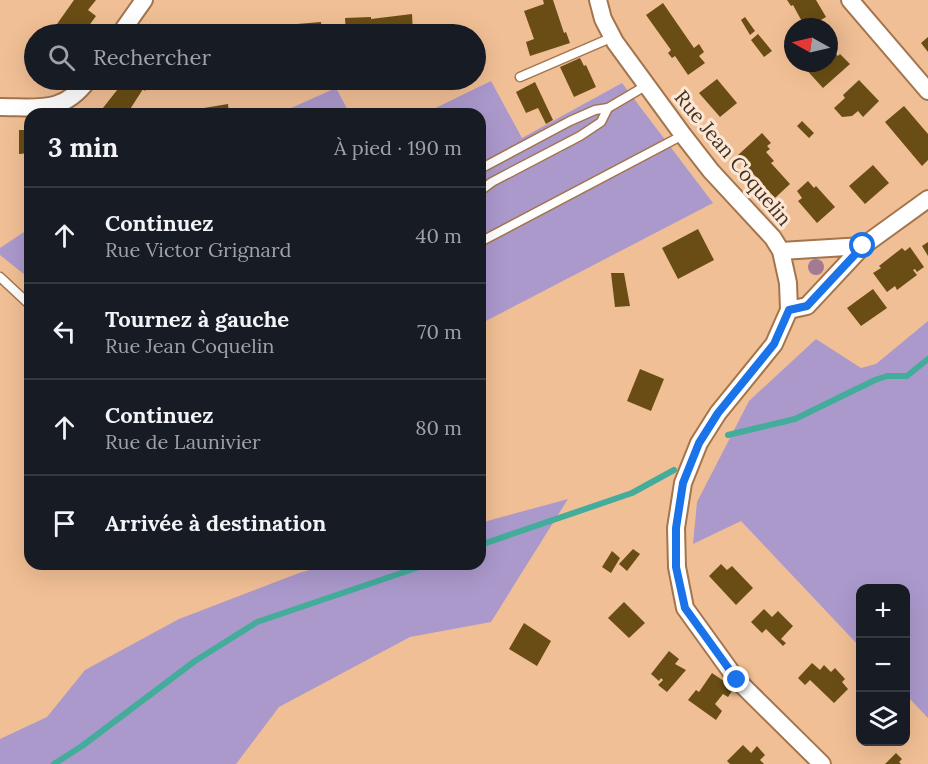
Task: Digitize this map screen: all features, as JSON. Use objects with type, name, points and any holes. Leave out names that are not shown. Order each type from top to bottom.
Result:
[{"type":"street","points":[[127,24],[144,0]]},
{"type":"street","name":"Rue Jean Coquelin","points":[[598,0],[603,19],[613,37],[646,85],[711,171],[781,251],[788,283],[789,310],[774,344],[718,413],[699,443],[687,472],[676,528],[676,567],[685,608],[737,680],[822,764]]},
{"type":"street","points":[[850,0],[928,91]]},
{"type":"street","points":[[0,107],[52,106],[67,102],[80,90]]},
{"type":"street","points":[[789,310],[807,306],[863,246],[928,199]]},
{"type":"street","points":[[781,251],[863,246]]},
{"type":"lane","points":[[520,77],[613,37]]},
{"type":"lane","points":[[486,166],[595,110],[608,108],[646,85]]},
{"type":"lane","points":[[486,186],[580,136],[601,122],[608,108]]},
{"type":"lane","points":[[486,239],[683,135]]},
{"type":"lane","points":[[0,277],[24,299]]},
{"type":"shaded area","points":[[491,81],[522,138],[622,83],[713,203],[486,321],[486,108],[435,108],[472,90],[486,90],[486,83]]},
{"type":"shaded area","points":[[332,90],[337,90],[347,108],[291,108]]},
{"type":"shaded area","points":[[24,232],[24,274],[0,255],[0,248]]},
{"type":"shaded area","points":[[928,321],[928,718],[910,699],[910,584],[856,584],[856,643],[741,521],[693,544],[697,502],[749,401],[816,339],[861,368],[876,364]]},
{"type":"shaded area","points":[[568,499],[491,622],[410,637],[279,707],[236,764],[0,764],[0,739],[47,717],[85,670],[179,619],[310,570],[486,570],[486,521]]},
{"type":"building","points":[[74,0],[96,0],[88,10],[96,16],[90,24],[57,24]]},
{"type":"building","points":[[543,0],[553,0],[564,33],[566,32],[570,43],[530,56],[526,42],[534,39],[524,11],[544,4]]},
{"type":"building","points":[[787,0],[816,0],[826,17],[800,18],[793,5],[791,6]]},
{"type":"building","points":[[663,3],[694,48],[699,44],[704,52],[699,56],[705,63],[688,75],[675,56],[672,58],[668,53],[671,50],[646,15]]},
{"type":"building","points":[[412,14],[412,24],[345,24],[345,18],[371,17],[371,19]]},
{"type":"building","points":[[745,17],[755,31],[750,35],[741,20]]},
{"type":"building","points":[[321,22],[321,24],[297,24]]},
{"type":"building","points":[[758,34],[772,51],[764,57],[751,40]]},
{"type":"building","points":[[928,37],[928,52],[921,43]]},
{"type":"building","points":[[840,54],[850,64],[823,88],[808,72],[838,72]]},
{"type":"building","points":[[580,58],[584,66],[586,65],[596,87],[574,97],[560,67]]},
{"type":"building","points":[[717,79],[737,103],[720,117],[699,93]]},
{"type":"building","points":[[859,80],[879,101],[863,117],[858,111],[852,116],[842,117],[834,108],[845,98],[843,95]]},
{"type":"building","points":[[535,82],[553,120],[546,124],[538,108],[526,113],[516,92]]},
{"type":"building","points":[[117,90],[142,90],[131,108],[103,108]]},
{"type":"building","points":[[228,104],[228,108],[204,108]]},
{"type":"building","points":[[904,106],[928,134],[928,160],[922,166],[885,122]]},
{"type":"building","points":[[802,121],[814,133],[809,138],[797,126]]},
{"type":"building","points":[[19,130],[24,130],[24,154],[19,154]]},
{"type":"building","points":[[762,133],[771,143],[767,146],[770,149],[766,152],[774,161],[771,163],[790,184],[775,198],[737,156]]},
{"type":"building","points":[[873,165],[889,183],[865,204],[849,186]]},
{"type":"building","points":[[808,181],[814,188],[816,186],[835,207],[817,223],[798,201],[802,198],[797,191]]},
{"type":"building","points":[[698,229],[714,260],[678,279],[662,248]]},
{"type":"building","points":[[928,242],[928,256],[922,246]]},
{"type":"building","points":[[910,247],[924,267],[917,272],[913,270],[917,275],[897,290],[895,286],[887,292],[873,273],[902,248],[905,251]]},
{"type":"building","points":[[611,273],[624,273],[630,306],[615,307]]},
{"type":"building","points":[[873,289],[887,308],[861,326],[847,308]]},
{"type":"building","points":[[640,369],[664,379],[651,411],[627,401]]},
{"type":"building","points":[[633,549],[640,554],[627,571],[619,564]]},
{"type":"building","points":[[612,551],[620,558],[611,573],[602,567]]},
{"type":"building","points":[[721,564],[727,570],[732,566],[753,588],[736,605],[709,576]]},
{"type":"building","points":[[624,602],[645,623],[629,638],[608,618]]},
{"type":"building","points":[[764,609],[772,617],[778,611],[793,626],[781,639],[786,643],[783,646],[766,629],[762,633],[751,622]]},
{"type":"building","points":[[524,623],[551,641],[537,666],[509,649]]},
{"type":"building","points":[[669,651],[679,659],[675,664],[686,670],[667,692],[658,685],[663,680],[661,678],[659,681],[651,674]]},
{"type":"building","points":[[812,663],[820,670],[824,665],[831,672],[835,668],[845,679],[842,682],[848,689],[834,703],[810,680],[805,685],[798,678]]},
{"type":"building","points":[[712,673],[734,688],[728,697],[723,694],[715,704],[722,711],[716,720],[688,700],[696,690],[699,692]]},
{"type":"building","points":[[743,745],[751,753],[757,746],[765,755],[760,760],[764,764],[730,764],[727,761]]},
{"type":"building","points":[[896,753],[902,759],[899,762],[901,764],[885,764]]},
{"type":"waterway","points":[[728,435],[795,419],[875,380],[887,376],[907,376],[928,359]]},
{"type":"waterway","points":[[486,543],[632,493],[674,470]]},
{"type":"waterway","points":[[54,764],[82,746],[195,661],[257,622],[410,570]]},
{"type":"route","points":[[737,680],[685,608],[676,567],[676,528],[683,483],[699,443],[718,413],[774,344],[789,310],[807,306],[863,246]]}]
